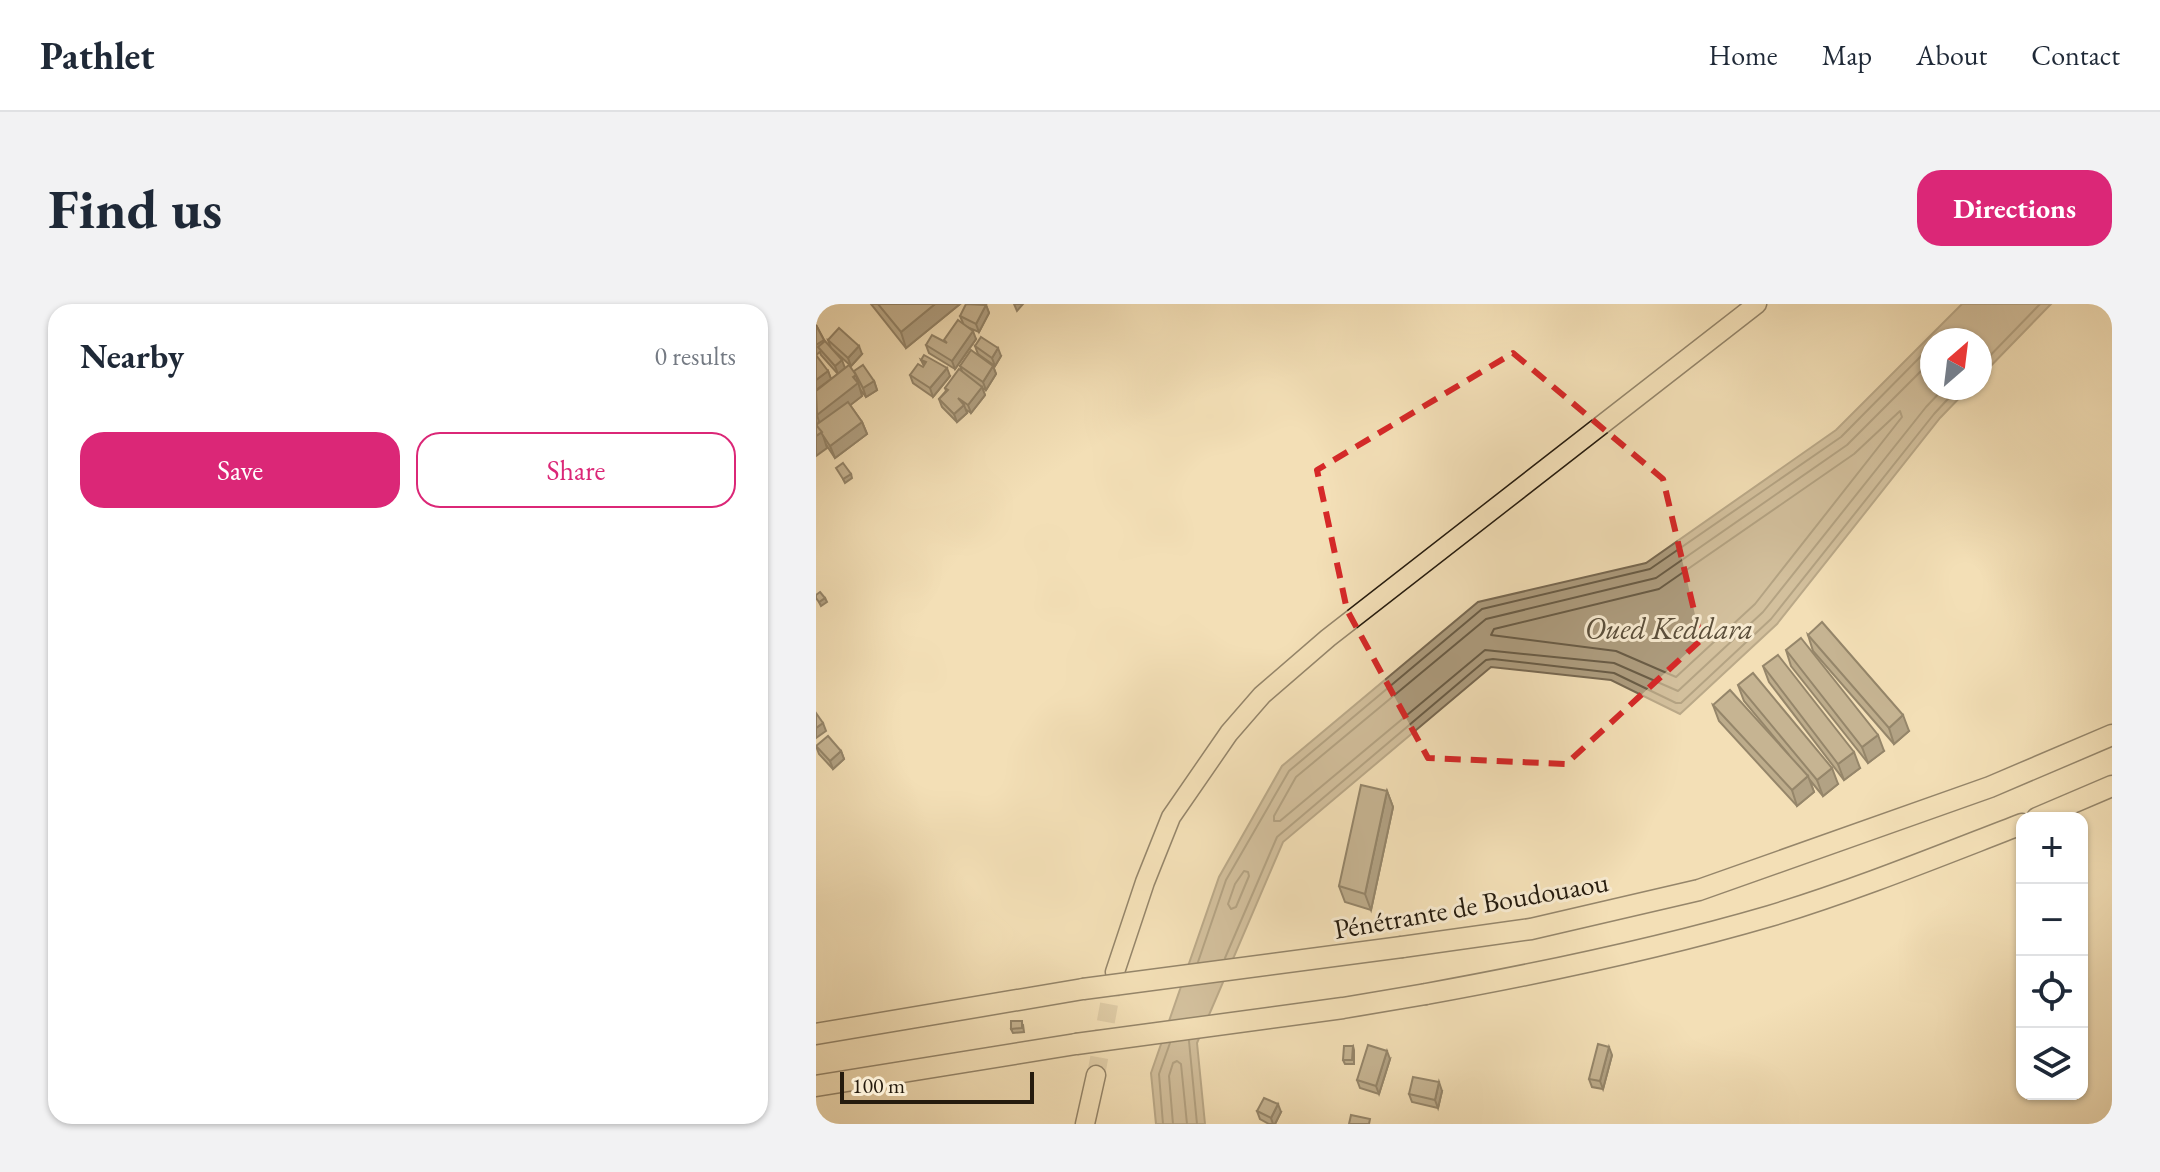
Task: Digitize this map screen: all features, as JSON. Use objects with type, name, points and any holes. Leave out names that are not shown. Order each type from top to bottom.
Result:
[{"type":"highway","name":"Pénétrante de Boudouaou","points":[[816,1034],[1083,989],[1531,929],[1699,890],[1990,787],[2112,735]]},
{"type":"highway","points":[[2051,812],[2112,786]]},
{"type":"highway","points":[[816,1086],[1076,1044],[1343,1008],[1536,974],[1676,943],[1774,915],[2016,826]]},
{"type":"main road","points":[[1115,972],[1171,817],[1229,733],[1262,695],[1328,638],[1757,304]]},
{"type":"main road","points":[[1085,1124],[1096,1075]]},
{"type":"highlighted area","points":[[1513,353],[1663,479],[1701,640],[1566,764],[1428,758],[1347,610],[1317,470]]},
{"type":"water","name":"Oued Keddara","points":[[1962,304],[2051,304],[1992,365],[1992,328],[1938,328]]},
{"type":"water","name":"Oued Keddara","points":[[1920,346],[1920,400],[1957,400],[1777,624],[1680,714],[1611,680],[1491,667],[1283,842],[1197,1043],[1205,1124],[1156,1124],[1151,1073],[1219,877],[1282,766],[1478,602],[1646,563],[1836,430]]},
{"type":"building","points":[[878,304],[935,304],[901,332]]},
{"type":"building","points":[[966,304],[986,305],[976,324],[960,316]]},
{"type":"building","points":[[958,320],[973,331],[952,361],[926,345],[932,335],[947,343],[944,340]]},
{"type":"building","points":[[816,325],[824,340],[816,345]]},
{"type":"building","points":[[839,328],[859,346],[848,358],[828,340]]},
{"type":"building","points":[[981,337],[998,348],[992,358],[975,346]]},
{"type":"building","points":[[825,341],[842,360],[835,366],[818,347]]},
{"type":"building","points":[[971,350],[993,366],[983,382],[960,366]]},
{"type":"building","points":[[816,355],[828,371],[816,380]]},
{"type":"building","points":[[924,355],[947,368],[930,388],[910,375],[918,364],[923,367],[926,362],[921,360]]},
{"type":"building","points":[[849,365],[858,383],[817,415],[816,391]]},
{"type":"building","points":[[863,365],[874,381],[863,388],[854,371]]},
{"type":"building","points":[[959,369],[982,387],[968,405],[958,398],[964,405],[954,414],[939,399],[948,390],[945,388]]},
{"type":"building","points":[[848,402],[862,422],[830,446],[816,425]]},
{"type":"building","points":[[843,463],[851,474],[843,479],[836,468]]},
{"type":"building","points":[[820,592],[825,598],[819,602],[816,595]]},
{"type":"building","points":[[1822,622],[1903,715],[1889,728],[1808,635]]},
{"type":"building","points":[[1801,638],[1878,735],[1862,747],[1786,650]]},
{"type":"building","points":[[1778,655],[1854,752],[1838,764],[1763,666]]},
{"type":"building","points":[[1753,673],[1832,768],[1817,780],[1738,685]]},
{"type":"building","points":[[1730,690],[1808,776],[1792,790],[1713,705]]},
{"type":"building","points":[[816,713],[823,723],[816,728]]},
{"type":"building","points":[[828,736],[841,751],[830,761],[816,746]]},
{"type":"building","points":[[1361,785],[1387,791],[1365,894],[1339,886]]},
{"type":"building","points":[[1011,1021],[1022,1021],[1022,1028],[1011,1029]]},
{"type":"building","points":[[1598,1044],[1609,1047],[1600,1081],[1589,1079]]},
{"type":"building","points":[[1368,1045],[1387,1051],[1376,1086],[1357,1080]]},
{"type":"building","points":[[1344,1046],[1353,1046],[1352,1060],[1343,1060]]},
{"type":"building","points":[[1413,1077],[1439,1082],[1435,1100],[1409,1094]]},
{"type":"building","points":[[1264,1098],[1278,1104],[1271,1118],[1257,1111]]},
{"type":"building","points":[[1351,1115],[1370,1119],[1369,1124],[1349,1124]]},
{"type":"tunnel","points":[[1096,1075],[1115,972]]}]
